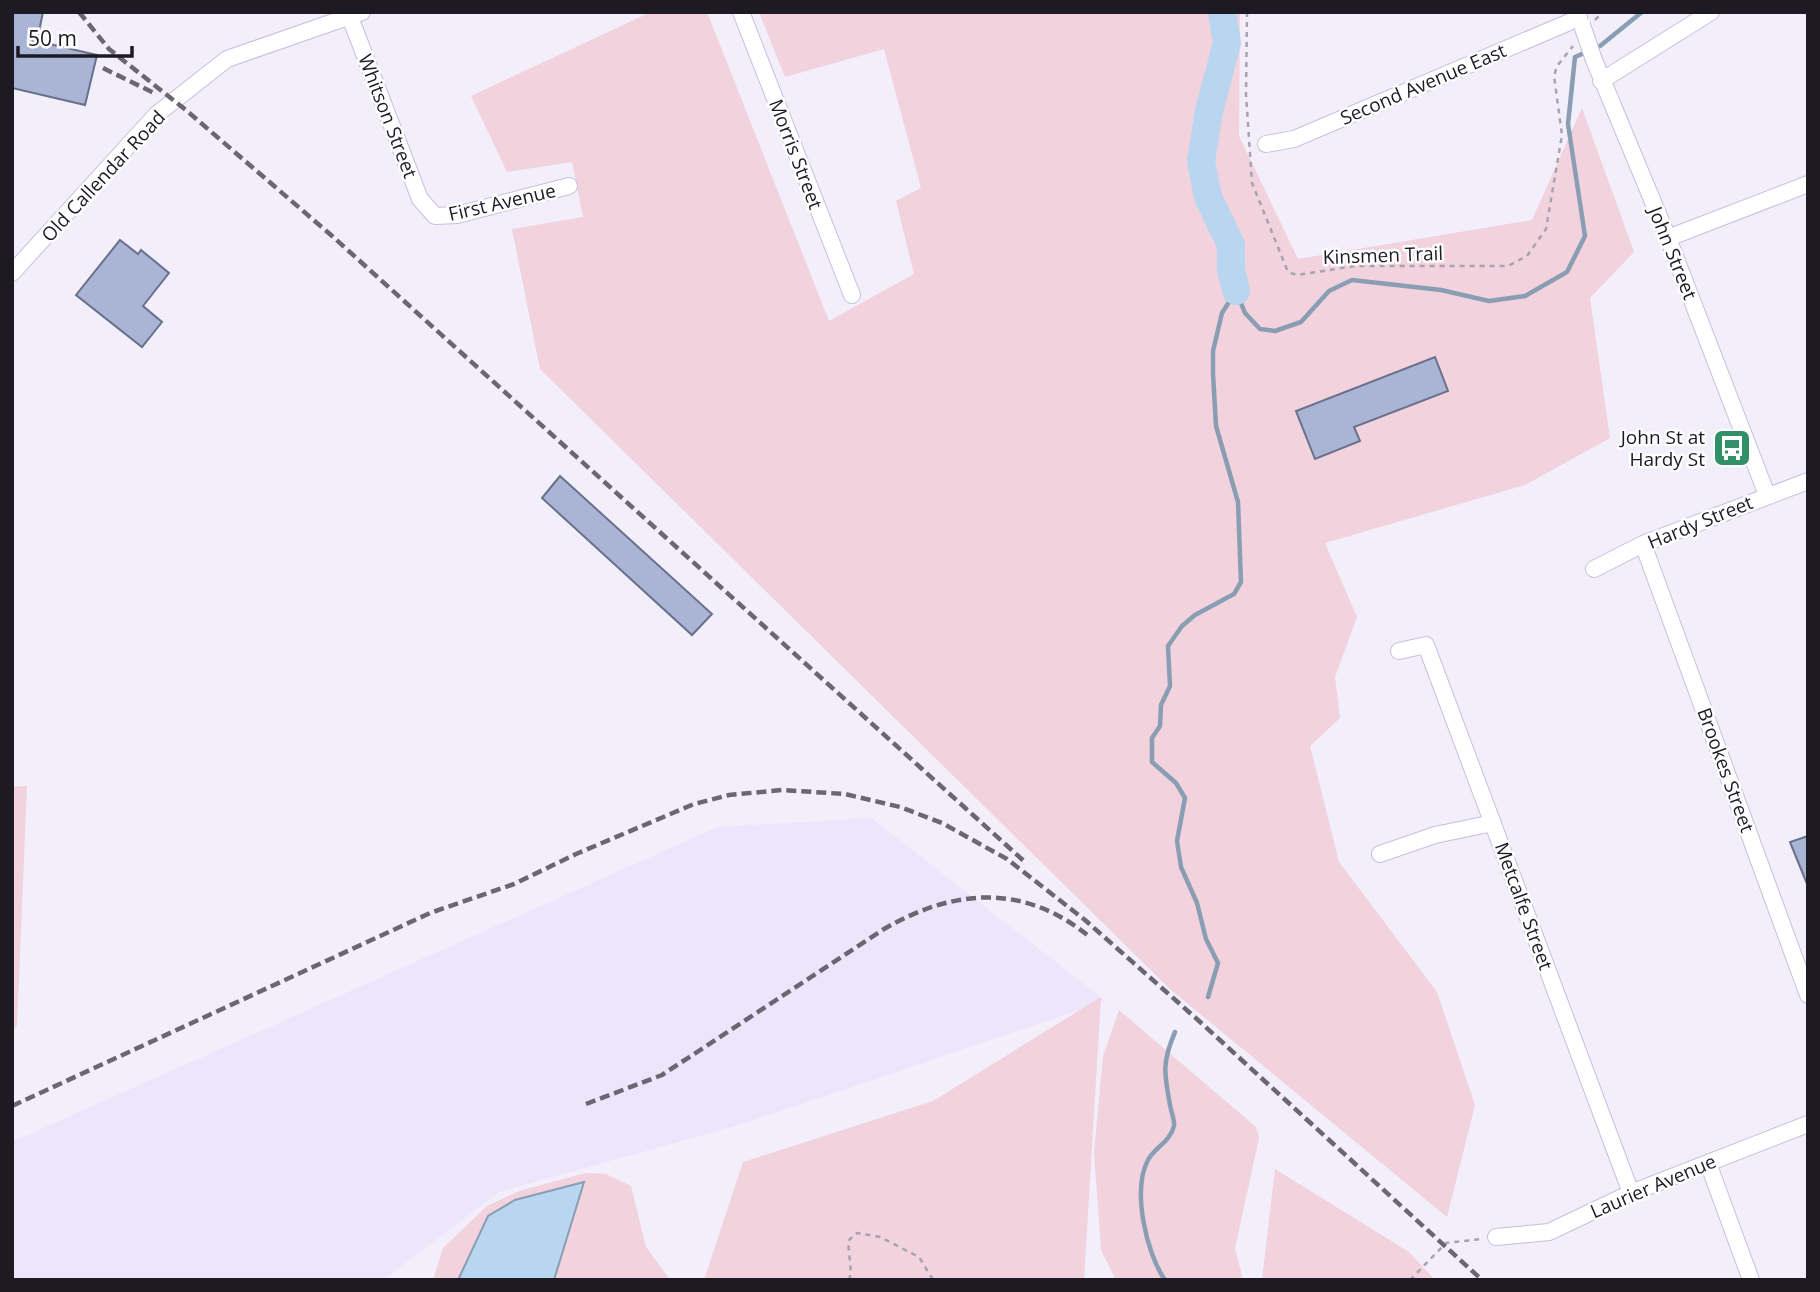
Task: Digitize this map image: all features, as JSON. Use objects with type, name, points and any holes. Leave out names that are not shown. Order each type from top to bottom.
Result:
[{"type":"street","name":"Morris Street","points":[[741,12],[852,295]]},
{"type":"street","points":[[1601,81],[1711,12]]},
{"type":"street","name":"Whitson Street","points":[[353,14],[420,199],[435,216]]},
{"type":"street","name":"Old Callendar Road","points":[[12,273],[157,114],[227,59],[353,14]]},
{"type":"street","name":"John Street","points":[[1584,18],[1601,81],[1668,238],[1767,495]]},
{"type":"street","name":"Second Avenue East","points":[[1266,145],[1294,139],[1584,18]]},
{"type":"street","points":[[1668,238],[1808,184]]},
{"type":"street","name":"First Avenue","points":[[435,216],[457,215],[569,186]]},
{"type":"street","name":"Hardy Street","points":[[1594,569],[1643,544],[1808,481]]},
{"type":"street","name":"Brookes Street","points":[[1643,544],[1808,995]]},
{"type":"street","name":"Metcalfe Street","points":[[1399,651],[1426,645],[1631,1193]]},
{"type":"street","points":[[1380,854],[1435,835],[1493,823]]},
{"type":"street","name":"Laurier Avenue","points":[[1496,1237],[1549,1232],[1631,1193],[1808,1124]]},
{"type":"street","points":[[1708,1163],[1751,1280]]},
{"type":"path","name":"Kinsmen Trail","points":[[1247,12],[1246,94],[1252,183],[1288,272],[1297,275],[1355,266],[1508,266],[1527,256],[1546,229],[1552,207],[1562,135],[1554,76],[1569,52]]},
{"type":"path","points":[[1584,18],[1603,12]]},
{"type":"path","points":[[849,1280],[852,1273],[848,1241],[857,1233],[880,1237],[919,1257],[933,1280]]},
{"type":"path","points":[[1410,1280],[1446,1243],[1496,1237]]},
{"type":"shaded area","points":[[651,12],[707,12],[829,321],[914,274],[896,201],[921,188],[884,49],[785,77],[759,12],[1240,12],[1239,136],[1298,259],[1532,220],[1582,108],[1634,252],[1590,298],[1610,438],[1525,485],[1325,543],[1357,617],[1335,677],[1340,718],[1310,746],[1339,862],[1437,992],[1475,1105],[1447,1217],[1171,990],[540,369],[512,229],[583,217],[572,162],[507,172],[471,96]]},
{"type":"shaded area","points":[[27,786],[17,1026],[12,1030],[12,787]]},
{"type":"shaded area","points":[[871,818],[1106,1001],[742,1124],[499,1192],[383,1280],[12,1280],[12,1142],[718,827]]},
{"type":"shaded area","points":[[1101,997],[1084,1280],[704,1280],[743,1162],[933,1101]]},
{"type":"shaded area","points":[[1119,1010],[1256,1127],[1259,1138],[1235,1248],[1243,1280],[1116,1280],[1101,1250],[1094,1152],[1103,1056]]},
{"type":"shaded area","points":[[1275,1169],[1409,1252],[1435,1280],[1262,1280]]},
{"type":"shaded area","points":[[586,1173],[606,1174],[631,1186],[646,1247],[670,1280],[554,1280],[583,1182],[515,1200],[488,1216],[458,1280],[433,1280],[443,1248],[487,1206],[519,1191]]},
{"type":"water","points":[[584,1182],[554,1280],[458,1280],[488,1216],[515,1200]]},
{"type":"building","points":[[12,12],[43,12],[37,41],[97,55],[85,105],[12,88]]},
{"type":"building","points":[[120,240],[138,254],[141,250],[169,273],[143,306],[162,322],[142,347],[76,295]]},
{"type":"building","points":[[1435,357],[1448,391],[1354,427],[1360,441],[1315,459],[1296,411]]},
{"type":"building","points":[[560,476],[712,614],[692,635],[542,498]]},
{"type":"building","points":[[1808,836],[1808,884],[1807,884],[1790,842]]},
{"type":"waterway","points":[[1222,12],[1227,43],[1209,111],[1201,161],[1208,197],[1231,245],[1231,269],[1236,291]]},
{"type":"waterway","points":[[1208,997],[1218,963],[1206,939],[1197,903],[1181,867],[1177,841],[1185,798],[1176,783],[1152,762],[1152,738],[1160,726],[1161,705],[1170,686],[1168,646],[1182,626],[1195,615],[1234,594],[1241,582],[1238,502],[1216,426],[1213,351],[1222,313],[1236,291],[1245,313],[1260,329],[1275,331],[1301,322],[1329,291],[1352,280],[1441,290],[1489,301],[1525,296],[1567,272],[1585,236],[1568,124],[1575,57],[1600,46],[1642,12]]},
{"type":"waterway","points":[[1165,1280],[1147,1238],[1141,1188],[1148,1160],[1169,1136],[1174,1126],[1165,1068],[1175,1032]]},
{"type":"railway","points":[[79,12],[109,49],[187,111],[331,235],[1025,862]]},
{"type":"railway","points":[[103,68],[156,94]]},
{"type":"railway","points":[[12,1106],[430,913],[514,884],[576,854],[694,804],[729,795],[782,790],[845,794],[900,807],[942,823],[1007,859],[1085,920],[1198,1020],[1482,1280]]},
{"type":"railway","points":[[586,1104],[662,1075],[884,929],[937,905],[963,899],[1015,900],[1066,920],[1091,938]]},
{"type":"place","name":"John St at Hardy St","points":[[1732,448]]}]
